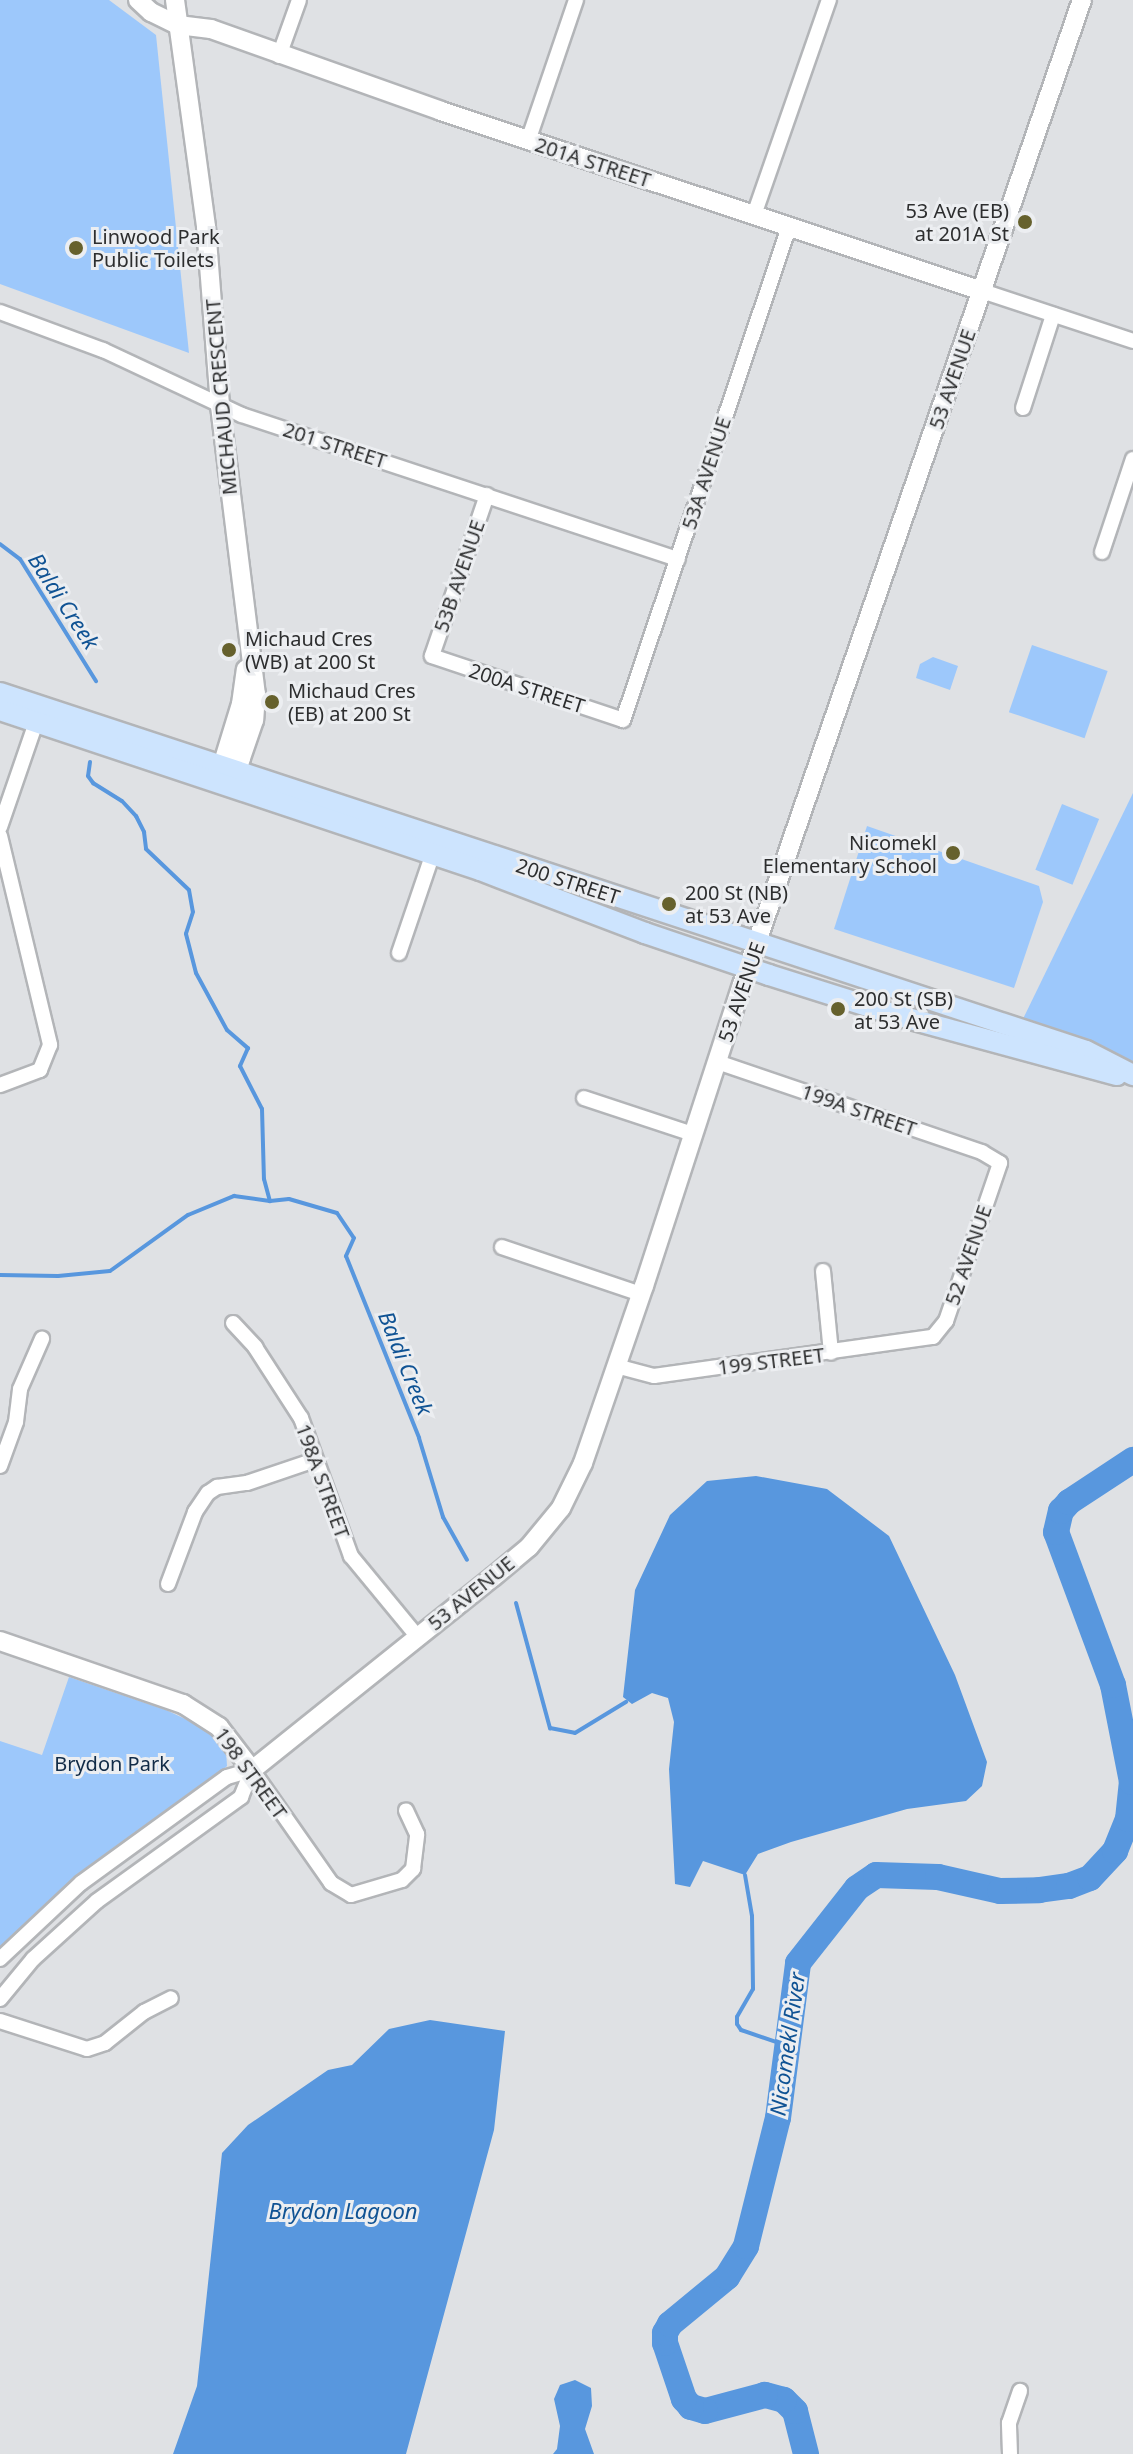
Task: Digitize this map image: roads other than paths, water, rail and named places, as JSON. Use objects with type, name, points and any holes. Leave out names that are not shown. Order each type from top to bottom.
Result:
[{"type":"main road","name":"200 STREET","points":[[0,693],[39,714],[436,846],[757,944],[1086,1051],[1133,1077]]},
{"type":"main road","name":"200 STREET","points":[[0,710],[39,714]]},
{"type":"main road","name":"200 STREET","points":[[436,846],[645,933],[748,968],[1081,1068],[1133,1077]]},
{"type":"street","name":"201A STREET","points":[[138,0],[151,12],[178,25],[211,29],[279,56],[528,141],[1133,341]]},
{"type":"street","name":"MICHAUD CRESCENT","points":[[175,0],[206,227],[220,406],[256,694],[254,720],[227,774]]},
{"type":"street","points":[[279,56],[299,0]]},
{"type":"street","points":[[528,141],[576,0]]},
{"type":"street","points":[[754,215],[829,0]]},
{"type":"street","name":"53 AVENUE","points":[[0,1959],[81,1883],[227,1777],[252,1770],[517,1557],[551,1522],[577,1478],[748,968],[1082,0]]},
{"type":"street","name":"53A AVENUE","points":[[623,720],[789,227]]},
{"type":"street","name":"201 STREET","points":[[0,312],[103,350],[220,406],[678,559]]},
{"type":"street","points":[[1023,408],[1053,315]]},
{"type":"street","points":[[1102,552],[1133,459]]},
{"type":"street","name":"53B AVENUE","points":[[432,656],[487,495]]},
{"type":"street","name":"200A STREET","points":[[432,656],[623,720]]},
{"type":"street","points":[[0,827],[39,714]]},
{"type":"street","points":[[0,836],[6,884],[50,1045],[40,1070],[0,1085]]},
{"type":"street","points":[[399,953],[436,846]]},
{"type":"street","name":"199A STREET","points":[[717,1062],[982,1152],[1000,1163]]},
{"type":"street","points":[[584,1098],[693,1134]]},
{"type":"street","name":"52 AVENUE","points":[[927,1340],[946,1321],[1000,1163]]},
{"type":"street","points":[[502,1247],[641,1294]]},
{"type":"street","points":[[823,1271],[831,1353]]},
{"type":"street","name":"198A STREET","points":[[233,1323],[255,1347],[295,1408],[351,1556],[417,1636]]},
{"type":"street","points":[[0,1466],[16,1422],[20,1389],[42,1339]]},
{"type":"street","name":"199 STREET","points":[[616,1366],[654,1376],[927,1340]]},
{"type":"street","points":[[168,1584],[195,1512],[208,1493],[217,1487],[247,1483],[315,1460]]},
{"type":"street","name":"198 STREET","points":[[0,1641],[183,1704],[219,1727],[331,1883],[351,1895],[402,1880],[413,1869],[417,1834],[406,1810]]},
{"type":"street","name":"53 AVENUE","points":[[0,1999],[33,1959],[97,1901],[241,1797],[252,1770]]},
{"type":"street","points":[[0,2021],[87,2049],[105,2043],[144,2012],[171,1998]]},
{"type":"street","points":[[1010,2454],[1009,2423],[1020,2391]]},
{"type":"water","points":[[756,1476],[827,1489],[889,1536],[955,1675],[987,1762],[982,1786],[966,1801],[907,1809],[791,1842],[758,1854],[745,1875],[703,1861],[690,1887],[675,1884],[669,1769],[674,1722],[668,1698],[652,1693],[632,1704],[623,1697],[635,1590],[670,1515],[707,1481]]},
{"type":"water","name":"Brydon Lagoon","points":[[430,2020],[505,2031],[494,2130],[406,2454],[173,2454],[197,2386],[222,2153],[248,2125],[328,2070],[352,2065],[389,2029]]},
{"type":"water","points":[[575,2380],[591,2388],[592,2406],[585,2429],[594,2454],[553,2454],[557,2449],[560,2426],[554,2399],[560,2385]]},
{"type":"waterway","name":"Baldi Creek","points":[[0,544],[20,559],[96,681]]},
{"type":"waterway","name":"Baldi Creek","points":[[90,762],[88,776],[93,783],[122,801],[136,816],[144,832],[146,849],[189,890],[193,912],[186,934],[196,973],[227,1030],[248,1048],[240,1066],[262,1109],[264,1179],[270,1201]]},
{"type":"waterway","name":"Baldi Creek","points":[[0,1275],[58,1276],[110,1271],[188,1215],[234,1196],[270,1201],[289,1199],[337,1213],[354,1238],[346,1256],[419,1438],[443,1517],[467,1560]]},
{"type":"waterway","name":"Nicomekl River","points":[[806,2454],[795,2411],[784,2400],[765,2395],[705,2411],[691,2407],[684,2399],[665,2343],[665,2333],[670,2324],[727,2277],[746,2246],[778,2118],[798,1963],[857,1888],[876,1875],[938,1877],[1000,1891],[1069,1886],[1090,1878],[1115,1851],[1128,1819],[1132,1782],[1113,1685],[1056,1532],[1061,1511],[1069,1502],[1133,1460]]},
{"type":"waterway","name":"Baldi Creek","points":[[516,1603],[550,1728],[575,1733],[626,1702]]},
{"type":"waterway","name":"Baldi Creek","points":[[745,1875],[752,1916],[753,1989],[737,2017],[737,2024],[741,2030],[788,2046]]},
{"type":"place","name":"53 Ave (EB) at 201A St","points":[[1025,222]]},
{"type":"place","name":"Linwood Park Public Toilets","points":[[76,248]]},
{"type":"place","name":"Michaud Cres (WB) at 200 St","points":[[229,650]]},
{"type":"place","name":"Michaud Cres (EB) at 200 St","points":[[272,702]]},
{"type":"place","name":"Nicomekl Elementary School","points":[[953,853]]},
{"type":"place","name":"200 St (NB) at 53 Ave","points":[[669,904]]},
{"type":"place","name":"200 St (SB) at 53 Ave","points":[[838,1009]]},
{"type":"park label","name":"Brydon Park","points":[[112,1763]]}]
